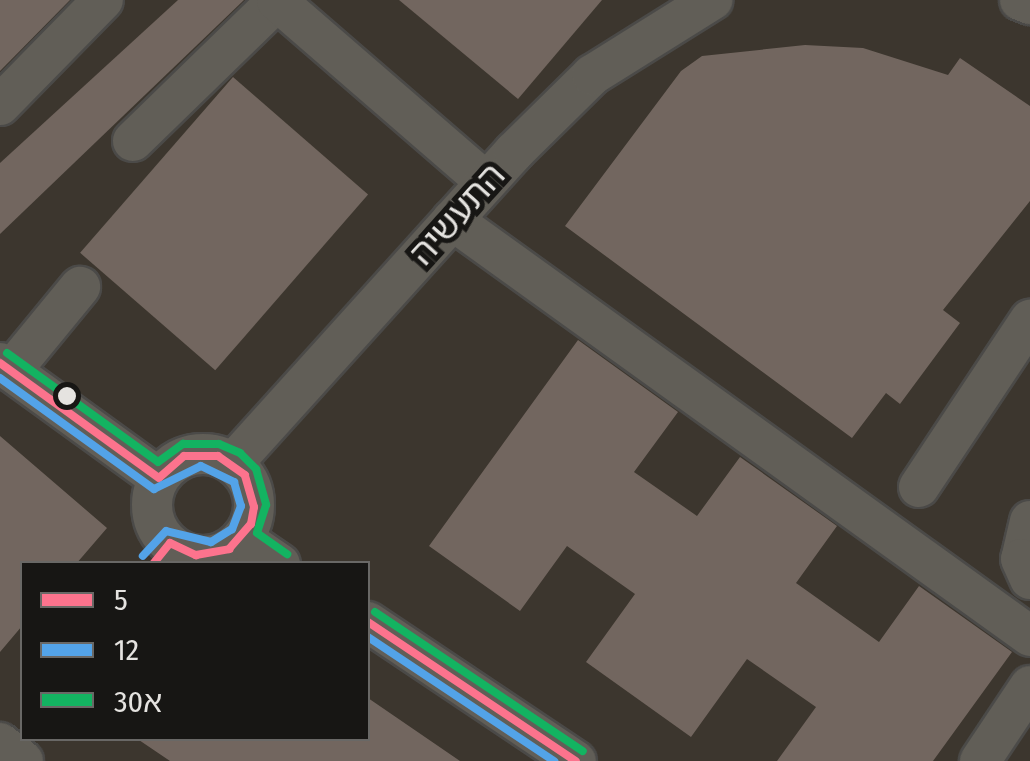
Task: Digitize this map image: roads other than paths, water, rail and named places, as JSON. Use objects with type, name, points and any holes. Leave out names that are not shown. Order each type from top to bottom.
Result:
[{"type":"street","points":[[0,105],[103,0]]},
{"type":"street","name":"התעשיה","points":[[233,463],[486,182],[592,75],[712,0]]},
{"type":"street","points":[[1020,0],[1030,4]]},
{"type":"street","points":[[133,141],[277,1],[486,182]]},
{"type":"street","points":[[452,220],[1030,636]]},
{"type":"street","points":[[80,287],[6,367],[159,478]]},
{"type":"street","points":[[919,487],[1030,320]]},
{"type":"street","points":[[201,454],[233,463],[252,490],[254,507],[242,538],[213,555],[161,553],[152,510],[159,478],[184,456],[201,454]]},
{"type":"street","points":[[1030,521],[1021,558],[1030,579]]},
{"type":"street","points":[[242,538],[276,561]]},
{"type":"street","points":[[370,623],[576,761]]},
{"type":"street","points":[[980,761],[1030,686]]}]
